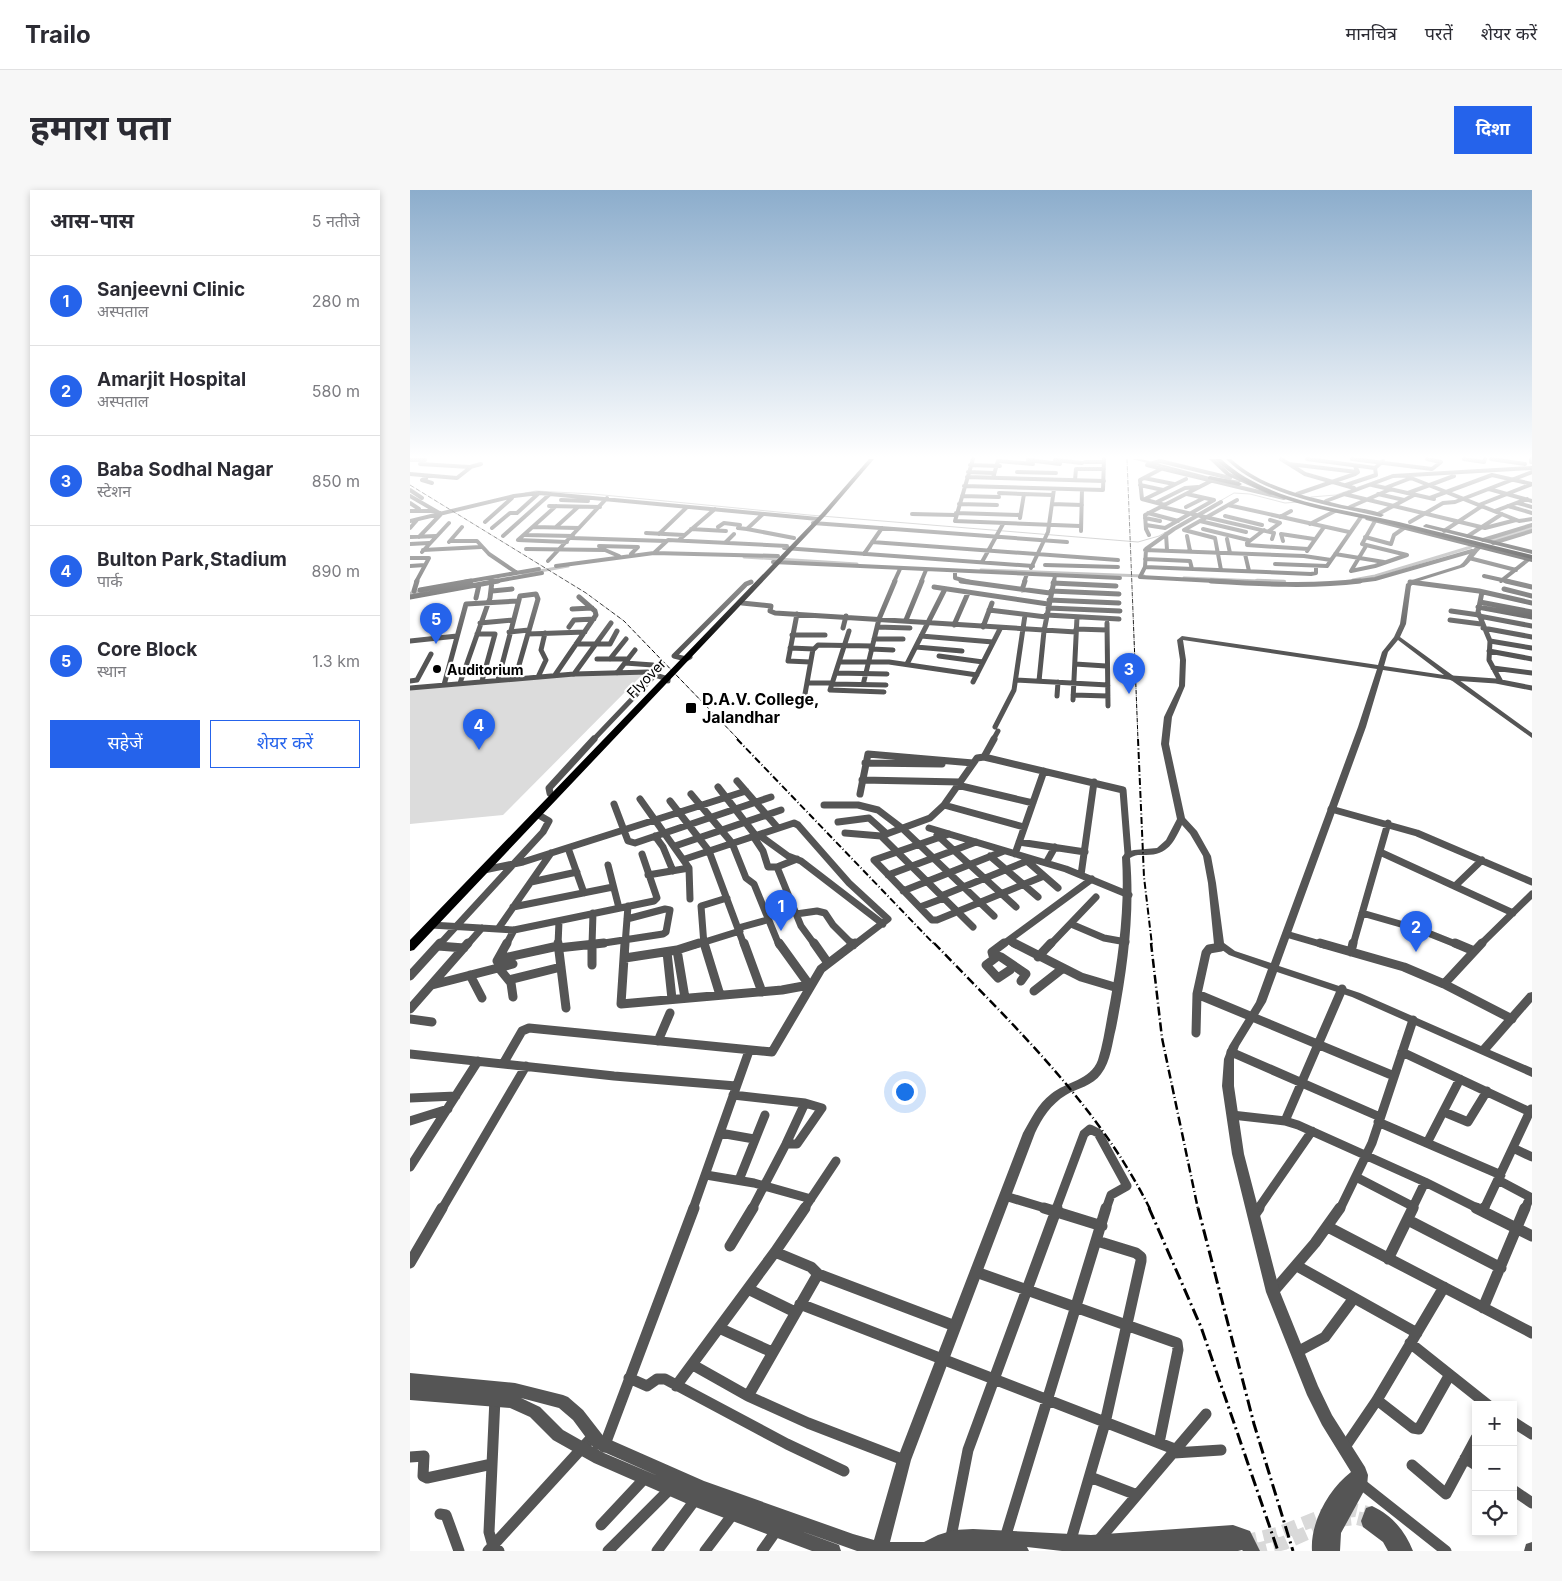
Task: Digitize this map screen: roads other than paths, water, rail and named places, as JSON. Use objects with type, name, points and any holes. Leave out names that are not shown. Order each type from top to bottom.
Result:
[{"type":"main road","points":[[786,548],[812,523]]},
{"type":"main road","points":[[786,548],[812,523]]},
{"type":"main road","points":[[1389,523],[1404,528],[1481,543],[1531,557]]},
{"type":"main road","points":[[1391,523],[1531,557]]},
{"type":"main road","points":[[1397,523],[1531,557]]},
{"type":"main road","points":[[1412,523],[1468,536],[1481,543],[1493,543],[1531,557]]},
{"type":"main road","name":"Flyover","points":[[553,794],[786,548]]},
{"type":"main road","points":[[410,948],[537,814],[553,794]]},
{"type":"main road","points":[[410,936],[553,794]]},
{"type":"street","points":[[419,537],[430,523]]},
{"type":"street","points":[[417,558],[449,523]]},
{"type":"street","points":[[492,528],[499,523]]},
{"type":"street","points":[[503,536],[518,523]]},
{"type":"street","points":[[538,523],[518,541],[564,545],[638,547],[631,554]]},
{"type":"street","points":[[556,527],[561,523]]},
{"type":"street","points":[[548,561],[585,523]]},
{"type":"street","points":[[659,534],[671,523]]},
{"type":"street","points":[[679,540],[699,523]]},
{"type":"street","points":[[718,527],[724,523],[739,524],[738,528],[794,538]]},
{"type":"street","points":[[747,529],[754,523]]},
{"type":"street","points":[[846,523],[882,528],[1067,542]]},
{"type":"street","points":[[961,523],[1001,527],[1019,524],[1049,525],[1080,529],[1081,523]]},
{"type":"street","points":[[1152,526],[1158,523]]},
{"type":"street","points":[[1149,534],[1146,525],[1163,528],[1175,523]]},
{"type":"street","points":[[1145,550],[1183,523]]},
{"type":"street","points":[[1197,523],[1184,530],[1215,538],[1221,570]]},
{"type":"street","points":[[1206,523],[1246,532]]},
{"type":"street","points":[[1229,523],[1265,529]]},
{"type":"street","points":[[1251,523],[1274,532],[1273,537],[1282,539],[1281,534],[1314,540]]},
{"type":"street","points":[[1265,529],[1269,523]]},
{"type":"street","points":[[1249,571],[1248,543],[1265,529],[1280,523],[1278,523]]},
{"type":"street","points":[[1304,523],[1349,532]]},
{"type":"street","points":[[1275,564],[1327,566],[1357,523]]},
{"type":"street","points":[[1366,546],[1351,571],[1407,556],[1366,546],[1361,543],[1374,523]]},
{"type":"street","points":[[1444,531],[1457,523]]},
{"type":"street","points":[[1460,523],[1481,527],[1492,527],[1507,523]]},
{"type":"street","points":[[1468,536],[1488,523]]},
{"type":"street","points":[[1196,533],[1212,524]]},
{"type":"street","points":[[525,535],[726,542],[1032,567],[1048,533],[1049,525]]},
{"type":"street","points":[[1410,582],[1462,566],[1472,551],[1481,543],[1532,525]]},
{"type":"street","points":[[1214,532],[1223,526]]},
{"type":"street","points":[[442,549],[462,527]]},
{"type":"street","points":[[533,527],[580,528]]},
{"type":"street","points":[[982,562],[1001,527]]},
{"type":"street","points":[[1307,566],[1304,556],[1324,527]]},
{"type":"street","points":[[864,554],[882,528]]},
{"type":"street","points":[[1237,538],[1254,528]]},
{"type":"street","points":[[1365,537],[1391,544],[1394,535],[1404,528]]},
{"type":"street","points":[[691,529],[726,531]]},
{"type":"street","points":[[891,543],[903,529]]},
{"type":"street","points":[[1203,529],[1226,537],[1237,538],[1248,543],[1308,549]]},
{"type":"street","points":[[1226,537],[1234,529]]},
{"type":"street","points":[[702,541],[713,530]]},
{"type":"street","points":[[908,544],[918,530]]},
{"type":"street","points":[[1493,543],[1532,531]]},
{"type":"street","points":[[751,540],[760,532]]},
{"type":"street","points":[[646,533],[684,535]]},
{"type":"street","points":[[467,540],[472,534]]},
{"type":"street","points":[[726,542],[734,534]]},
{"type":"street","points":[[1166,534],[1167,550]]},
{"type":"street","points":[[410,537],[436,536]]},
{"type":"street","points":[[1145,559],[1196,560],[1187,536]]},
{"type":"street","points":[[1226,537],[1230,553]]},
{"type":"street","points":[[450,541],[477,541],[481,547],[518,573]]},
{"type":"street","points":[[654,553],[666,541]]},
{"type":"street","points":[[872,542],[1118,560]]},
{"type":"street","points":[[410,544],[430,544]]},
{"type":"street","points":[[526,549],[564,545],[580,550],[605,550],[620,556]]},
{"type":"street","points":[[765,552],[771,545]]},
{"type":"street","points":[[423,550],[481,547]]},
{"type":"street","points":[[957,560],[964,549]]},
{"type":"street","points":[[569,564],[580,550]]},
{"type":"street","points":[[584,561],[594,550]]},
{"type":"street","points":[[620,556],[625,550]]},
{"type":"street","points":[[1145,550],[1304,556],[1332,560]]},
{"type":"street","points":[[1145,550],[1145,567],[1140,576],[1284,585],[1337,584],[1375,579],[1472,551]]},
{"type":"street","points":[[1377,561],[1382,550]]},
{"type":"street","points":[[1008,564],[1014,552]]},
{"type":"street","points":[[556,566],[631,554],[654,553],[776,559],[900,569],[1120,578]]},
{"type":"street","points":[[1335,554],[1386,563]]},
{"type":"street","points":[[1048,555],[1044,567],[1118,567]]},
{"type":"street","points":[[1273,555],[1277,573]]},
{"type":"street","points":[[410,558],[429,557],[416,579],[412,592],[492,583],[518,573],[541,571],[492,583],[410,597]]},
{"type":"street","points":[[1501,581],[1531,557]]},
{"type":"street","points":[[1468,558],[1516,570]]},
{"type":"street","points":[[1105,567],[1106,559]]},
{"type":"street","points":[[1168,560],[1169,568]]},
{"type":"street","points":[[1191,561],[1192,569]]},
{"type":"street","points":[[410,566],[425,565]]},
{"type":"street","points":[[1145,567],[1315,574],[1316,566]]},
{"type":"street","points":[[863,685],[879,618],[900,569]]},
{"type":"street","points":[[906,620],[926,570]]},
{"type":"street","points":[[955,571],[957,580],[1022,590],[1119,594]]},
{"type":"street","points":[[996,586],[1002,573]]},
{"type":"street","points":[[1022,590],[1027,574]]},
{"type":"street","points":[[1039,681],[1046,616],[1055,575]]},
{"type":"street","points":[[1484,576],[1532,587]]},
{"type":"street","points":[[754,582],[759,585],[688,659],[674,656],[746,584],[754,582]]},
{"type":"street","points":[[1410,582],[1482,592],[1532,602]]},
{"type":"street","points":[[1332,1551],[1333,1531],[1358,1490],[1359,1468],[1327,1420],[1273,1292],[1252,1217],[1238,1154],[1228,1086],[1231,1052],[1254,1016],[1274,966],[1362,727],[1380,668],[1388,647],[1397,637],[1404,621],[1405,602],[1410,582]]},
{"type":"street","points":[[492,583],[509,589]]},
{"type":"street","points":[[460,683],[488,602],[492,583]]},
{"type":"street","points":[[1053,583],[1116,586]]},
{"type":"street","points":[[476,598],[479,585]]},
{"type":"street","points":[[934,587],[1048,604],[1120,611]]},
{"type":"street","points":[[907,664],[945,589]]},
{"type":"street","points":[[1504,589],[1532,596]]},
{"type":"street","points":[[954,625],[968,592]]},
{"type":"street","points":[[1482,592],[1479,616],[1490,640],[1489,660],[1501,682]]},
{"type":"street","points":[[498,680],[518,601],[522,595],[538,595],[515,679]]},
{"type":"street","points":[[554,675],[585,632],[596,613],[578,597]]},
{"type":"street","points":[[444,685],[466,604],[518,601]]},
{"type":"street","points":[[1048,604],[1119,602]]},
{"type":"street","points":[[742,603],[771,606],[772,612],[797,614],[879,618],[1023,630],[1107,630]]},
{"type":"street","points":[[983,627],[992,603]]},
{"type":"street","points":[[1479,604],[1532,612]]},
{"type":"street","points":[[1479,604],[1532,618]]},
{"type":"street","points":[[572,609],[592,608]]},
{"type":"street","points":[[989,610],[1025,615],[1105,620],[1119,619]]},
{"type":"street","points":[[1103,610],[1107,630],[1108,706]]},
{"type":"street","points":[[1451,611],[1532,626]]},
{"type":"street","points":[[797,614],[788,662],[810,662]]},
{"type":"street","points":[[984,757],[1011,697],[1016,680],[1025,615]]},
{"type":"street","points":[[843,628],[846,616]]},
{"type":"street","points":[[1077,617],[1073,697],[1108,696]]},
{"type":"street","points":[[569,628],[574,620],[594,618]]},
{"type":"street","points":[[480,623],[513,620]]},
{"type":"street","points":[[1450,620],[1532,637]]},
{"type":"street","points":[[574,674],[611,622]]},
{"type":"street","points":[[877,628],[910,628]]},
{"type":"street","points":[[973,682],[1000,628]]},
{"type":"street","points":[[576,644],[612,644],[617,631]]},
{"type":"street","points":[[849,631],[830,690],[884,692]]},
{"type":"street","points":[[509,632],[585,632]]},
{"type":"street","points":[[538,676],[546,660],[541,650],[545,633]]},
{"type":"street","points":[[792,635],[826,633],[822,645]]},
{"type":"street","points":[[477,634],[495,634],[482,681]]},
{"type":"street","points":[[410,640],[457,636]]},
{"type":"street","points":[[921,636],[993,642]]},
{"type":"street","points":[[1397,637],[1532,736]]},
{"type":"street","points":[[1221,947],[1217,939],[1212,883],[1206,856],[1194,833],[1181,819],[1165,744],[1168,717],[1182,686],[1183,660],[1180,640],[1182,638],[1380,668],[1452,678],[1501,682],[1532,688]]},
{"type":"street","points":[[610,659],[626,639]]},
{"type":"street","points":[[874,639],[903,639]]},
{"type":"street","points":[[958,659],[968,640]]},
{"type":"street","points":[[1490,640],[1532,648]]},
{"type":"street","points":[[790,648],[813,649],[816,646],[822,645],[893,650]]},
{"type":"street","points":[[916,647],[962,651]]},
{"type":"street","points":[[805,694],[813,649]]},
{"type":"street","points":[[617,673],[636,650]]},
{"type":"street","points":[[933,668],[942,650]]},
{"type":"street","points":[[1489,651],[1532,659]]},
{"type":"street","points":[[410,681],[417,680],[431,654]]},
{"type":"street","points":[[939,656],[983,662]]},
{"type":"street","points":[[597,658],[652,665]]},
{"type":"street","points":[[840,662],[907,664],[977,675]]},
{"type":"street","points":[[1075,664],[1106,666]]},
{"type":"street","points":[[1493,668],[1532,673]]},
{"type":"street","points":[[410,688],[574,674],[648,672],[656,675],[668,681],[563,792],[553,794],[549,788],[562,771],[656,675]]},
{"type":"street","points":[[836,673],[887,674]]},
{"type":"street","points":[[1016,680],[1108,685]]},
{"type":"street","points":[[1057,696],[1058,682]]},
{"type":"street","points":[[807,683],[886,685]]},
{"type":"street","points":[[879,1550],[904,1460],[1029,1133],[1044,1107],[1061,1093],[1088,1079],[1098,1071],[1106,1048],[1126,942],[1129,895],[1124,792],[1094,782],[984,757],[977,758],[944,805],[927,825]]},
{"type":"street","points":[[860,794],[865,763],[972,764]]},
{"type":"street","points":[[1014,854],[1044,771]]},
{"type":"street","points":[[862,780],[959,784],[1033,803]]},
{"type":"street","points":[[737,781],[778,828]]},
{"type":"street","points":[[1081,875],[1085,852],[1086,827],[1094,782]]},
{"type":"street","points":[[718,787],[724,798],[756,835],[797,859],[883,924]]},
{"type":"street","points":[[484,870],[513,864],[568,848],[746,791]]},
{"type":"street","points":[[692,794],[732,843],[746,878],[754,884],[767,920],[781,948],[809,985]]},
{"type":"street","points":[[614,804],[622,830],[631,843],[771,797]]},
{"type":"street","points":[[640,799],[690,868],[690,899]]},
{"type":"street","points":[[670,801],[710,851],[762,992]]},
{"type":"street","points":[[824,805],[858,804],[873,807],[903,829],[994,916]]},
{"type":"street","points":[[944,805],[1024,827]]},
{"type":"street","points":[[1331,809],[1388,823],[1417,833],[1532,882]]},
{"type":"street","points":[[675,846],[781,810]]},
{"type":"street","points":[[410,976],[547,826],[549,821],[547,818],[537,814]]},
{"type":"street","points":[[838,822],[869,818],[897,852],[974,927]]},
{"type":"street","points":[[1128,854],[1150,853],[1162,850],[1181,819]]},
{"type":"street","points":[[503,1064],[522,1031],[529,1028],[768,1053],[774,1050],[814,977],[828,963],[887,922],[887,917],[849,883],[798,825],[794,823],[685,859]]},
{"type":"street","points":[[1351,952],[1388,823]]},
{"type":"street","points":[[845,833],[884,835],[903,829],[927,825],[949,834],[1081,875],[1129,895]]},
{"type":"street","points":[[927,825],[1016,907]]},
{"type":"street","points":[[949,834],[874,860],[934,920],[1044,876]]},
{"type":"street","points":[[756,835],[768,867],[777,867],[797,859]]},
{"type":"street","points":[[655,836],[663,847],[673,871]]},
{"type":"street","points":[[888,875],[977,842]]},
{"type":"street","points":[[1019,842],[1085,852]]},
{"type":"street","points":[[920,908],[1028,859],[1032,844]]},
{"type":"street","points":[[1046,863],[1055,847]]},
{"type":"street","points":[[568,848],[584,893]]},
{"type":"street","points":[[903,891],[1004,851]]},
{"type":"street","points":[[1380,852],[1513,913]]},
{"type":"street","points":[[498,929],[551,853]]},
{"type":"street","points":[[431,925],[514,930],[656,900],[642,854]]},
{"type":"street","points":[[990,856],[1038,898]]},
{"type":"street","points":[[1028,859],[1058,888]]},
{"type":"street","points":[[1455,886],[1482,860]]},
{"type":"street","points":[[608,865],[613,887],[627,919],[627,941],[621,1004],[762,992],[809,985]]},
{"type":"street","points":[[777,867],[796,914],[809,938],[828,963]]},
{"type":"street","points":[[648,875],[690,868]]},
{"type":"street","points":[[531,882],[577,872]]},
{"type":"street","points":[[994,959],[991,955],[992,952],[1092,879]]},
{"type":"street","points":[[513,907],[613,887]]},
{"type":"street","points":[[1444,984],[1474,951],[1532,894]]},
{"type":"street","points":[[1038,958],[1096,897]]},
{"type":"street","points":[[720,995],[703,941],[702,904],[727,898]]},
{"type":"street","points":[[432,985],[558,947],[627,941],[665,933],[670,910],[666,908],[627,919]]},
{"type":"street","points":[[796,914],[821,911],[853,945]]},
{"type":"street","points":[[592,965],[594,913]]},
{"type":"street","points":[[1362,913],[1418,929],[1474,951]]},
{"type":"street","points":[[625,958],[677,950],[767,920]]},
{"type":"street","points":[[559,921],[558,947],[566,1008]]},
{"type":"street","points":[[1070,924],[1104,938],[1126,942]]},
{"type":"street","points":[[410,1009],[482,928]]},
{"type":"street","points":[[497,965],[514,930]]},
{"type":"street","points":[[1286,934],[1404,967],[1444,984],[1512,1018]]},
{"type":"street","points":[[1009,941],[1038,958],[1081,978],[1118,988]]},
{"type":"street","points":[[438,946],[464,948]]},
{"type":"street","points":[[1196,1033],[1198,994],[1206,954],[1209,948],[1221,947],[1232,953],[1342,989],[1532,1073]]},
{"type":"street","points":[[677,950],[685,998]]},
{"type":"street","points":[[667,952],[672,999]]},
{"type":"street","points":[[1010,970],[1000,978],[986,966],[994,959],[1001,957],[1026,974],[1020,981]]},
{"type":"street","points":[[512,960],[513,997]]},
{"type":"street","points":[[497,965],[513,978]]},
{"type":"street","points":[[513,978],[561,967]]},
{"type":"street","points":[[1034,991],[1062,969]]},
{"type":"street","points":[[470,975],[482,998]]},
{"type":"street","points":[[1284,1121],[1342,989]]},
{"type":"street","points":[[1198,994],[1394,1076]]},
{"type":"street","points":[[1483,1051],[1532,995]]},
{"type":"street","points":[[658,1041],[670,1013]]},
{"type":"street","points":[[410,1019],[432,1022]]},
{"type":"street","points":[[1273,1292],[1297,1266],[1328,1227],[1356,1177],[1379,1120],[1413,1020]]},
{"type":"street","points":[[600,1446],[629,1378],[706,1175],[749,1051]]},
{"type":"street","points":[[1231,1052],[1499,1177],[1530,1197],[1483,1308]]},
{"type":"street","points":[[1402,1052],[1487,1092],[1531,1110],[1483,1211]]},
{"type":"street","points":[[410,1054],[734,1091],[820,1107],[821,1110],[797,1144],[786,1144]]},
{"type":"street","points":[[410,1167],[478,1062]]},
{"type":"street","points":[[410,1264],[526,1066]]},
{"type":"street","points":[[1427,1144],[1460,1079]]},
{"type":"street","points":[[1444,1112],[1468,1122],[1487,1092]]},
{"type":"street","points":[[410,1098],[456,1096]]},
{"type":"street","points":[[730,1246],[766,1186],[806,1103]]},
{"type":"street","points":[[410,1121],[448,1108]]},
{"type":"street","points":[[739,1180],[754,1138],[765,1115]]},
{"type":"street","points":[[1232,1115],[1284,1121],[1312,1131],[1425,1182],[1532,1236]]},
{"type":"street","points":[[951,1537],[968,1450],[1084,1134],[1090,1129],[1094,1130],[1127,1183],[1124,1190],[1110,1195],[1005,1538]]},
{"type":"street","points":[[1252,1217],[1312,1131]]},
{"type":"street","points":[[720,1133],[754,1138]]},
{"type":"street","points":[[1513,1148],[1532,1157]]},
{"type":"street","points":[[676,1386],[775,1252],[836,1161]]},
{"type":"street","points":[[706,1175],[766,1186],[811,1199]]},
{"type":"street","points":[[1356,1177],[1414,1207]]},
{"type":"street","points":[[1388,1259],[1425,1182]]},
{"type":"street","points":[[1005,1196],[1102,1226]]},
{"type":"street","points":[[1408,1220],[1501,1268]]},
{"type":"street","points":[[1328,1227],[1532,1333]]},
{"type":"street","points":[[1070,1547],[1105,1423],[1141,1257],[1136,1253],[1097,1241]]},
{"type":"street","points":[[775,1252],[811,1267],[818,1274],[955,1326]]},
{"type":"street","points":[[1297,1266],[1417,1333]]},
{"type":"street","points":[[976,1272],[1174,1342],[1178,1346],[1159,1443]]},
{"type":"street","points":[[748,1396],[818,1274]]},
{"type":"street","points":[[1345,1447],[1376,1400],[1444,1287]]},
{"type":"street","points":[[748,1289],[942,1359],[1159,1443],[1175,1452],[1221,1450]]},
{"type":"street","points":[[1297,1352],[1315,1346],[1329,1336],[1354,1298]]},
{"type":"street","points":[[720,1328],[772,1352]]},
{"type":"street","points":[[1410,1343],[1483,1401]]},
{"type":"street","points":[[693,1365],[748,1396],[808,1423],[904,1460]]},
{"type":"street","points":[[1376,1400],[1414,1428],[1419,1429],[1450,1376]]},
{"type":"street","points":[[629,1378],[647,1386],[661,1378],[787,1444],[844,1471]]},
{"type":"street","points":[[410,1380],[495,1394],[534,1412],[558,1434],[583,1449]]},
{"type":"street","points":[[410,1393],[533,1394],[563,1402],[578,1415],[600,1446],[645,1478],[696,1500],[833,1551]]},
{"type":"street","points":[[493,1549],[489,1532],[495,1394]]},
{"type":"street","points":[[1097,1542],[1206,1414]]},
{"type":"street","points":[[1517,1425],[1532,1434]]},
{"type":"street","points":[[1412,1465],[1446,1494],[1472,1445]]},
{"type":"street","points":[[493,1549],[583,1449],[600,1446],[702,1488],[879,1550],[926,1550],[962,1546],[1021,1551]]},
{"type":"street","points":[[410,1457],[424,1456],[423,1476],[427,1478],[492,1464]]},
{"type":"street","points":[[1465,1458],[1472,1462]]},
{"type":"street","points":[[1090,1477],[1137,1495]]},
{"type":"street","points":[[601,1525],[645,1478]]},
{"type":"street","points":[[1320,1551],[1318,1537],[1321,1529],[1358,1479]]},
{"type":"street","points":[[1358,1479],[1446,1551]]},
{"type":"street","points":[[608,1551],[670,1489]]},
{"type":"street","points":[[1514,1491],[1532,1503]]},
{"type":"street","points":[[657,1551],[696,1500]]},
{"type":"street","points":[[440,1514],[446,1515],[450,1522],[458,1551]]},
{"type":"street","points":[[705,1551],[733,1514]]},
{"type":"street","points":[[1397,1551],[1389,1536],[1371,1518],[1394,1532],[1405,1551]]},
{"type":"street","points":[[762,1551],[776,1531]]},
{"type":"street","points":[[926,1550],[940,1540],[951,1537],[1005,1538],[1070,1547],[1246,1547],[1244,1537],[1233,1533],[1097,1542],[1070,1547]]},
{"type":"waterway","points":[[901,523],[1138,542],[1159,536],[1183,523]]},
{"type":"waterway","points":[[1490,541],[1532,528]]},
{"type":"waterway","points":[[1353,580],[1375,576],[1471,547]]},
{"type":"waterway","points":[[744,557],[857,564]]},
{"type":"waterway","points":[[523,574],[568,566]]},
{"type":"waterway","points":[[981,570],[1144,576]]},
{"type":"waterway","points":[[1184,578],[1284,582],[1257,581]]},
{"type":"waterway","points":[[410,594],[425,591]]},
{"type":"tunnel","points":[[1343,1511],[1355,1510],[1372,1514]]},
{"type":"tunnel","points":[[1243,1542],[1277,1534],[1328,1514]]},
{"type":"tunnel","points":[[1337,1520],[1357,1518],[1369,1521]]},
{"type":"tunnel","points":[[1253,1551],[1284,1543],[1325,1525]]},
{"type":"railway","points":[[471,523],[586,593],[624,621],[739,740]]},
{"type":"railway","points":[[1129,523],[1138,740]]},
{"type":"railway","points":[[737,739],[935,945]]},
{"type":"railway","points":[[1138,739],[1144,877],[1152,945]]},
{"type":"railway","points":[[934,943],[1024,1036],[1080,1101],[1129,1171],[1150,1209]]},
{"type":"railway","points":[[1151,943],[1162,1038],[1198,1209]]},
{"type":"railway","points":[[1149,1208],[1201,1327],[1278,1551]]},
{"type":"railway","points":[[1198,1208],[1254,1424],[1293,1551]]},
{"type":"place","name":"Core Block","points":[[436,644]]},
{"type":"place","name":"Auditorium","points":[[437,669]]},
{"type":"place","name":"Baba Sodhal Nagar","points":[[1129,694]]},
{"type":"place","name":"D.A.V. College, Jalandhar","points":[[691,708]]},
{"type":"place","name":"Bulton Park,Stadium","points":[[479,750]]},
{"type":"place","name":"Sanjeevni Clinic","points":[[781,931]]},
{"type":"place","name":"Amarjit Hospital","points":[[1416,952]]}]
